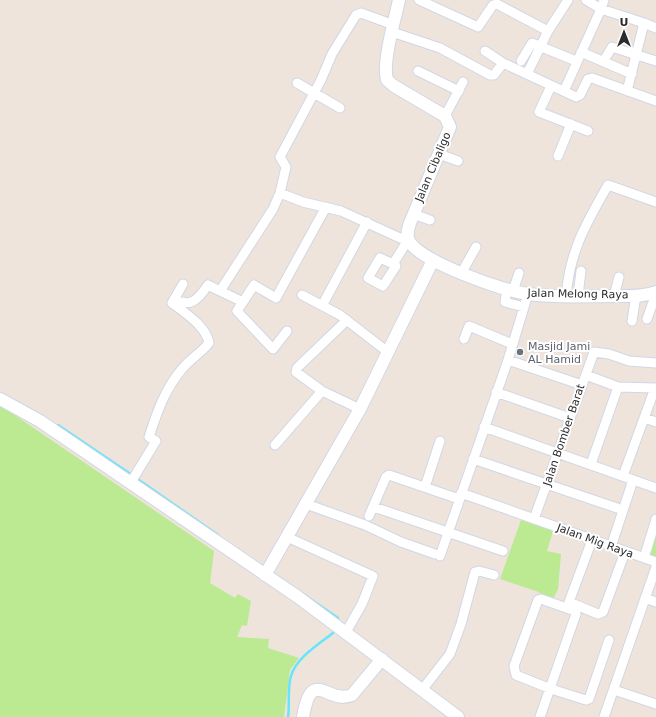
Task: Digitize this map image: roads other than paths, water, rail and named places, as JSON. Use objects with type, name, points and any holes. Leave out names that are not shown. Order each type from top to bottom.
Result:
[{"type":"street","name":"Jalan Cibaligo","points":[[399,0],[386,71],[387,80],[394,86],[445,116],[450,127],[413,214],[407,232],[408,240]]},
{"type":"street","points":[[419,0],[478,27],[493,5],[497,4],[548,31]]},
{"type":"street","points":[[527,74],[548,31],[568,0]]},
{"type":"street","points":[[586,0],[602,4],[656,28]]},
{"type":"street","points":[[564,91],[602,4]]},
{"type":"street","points":[[220,291],[273,209],[280,193],[286,167],[280,157],[314,94],[332,54],[356,15],[361,13],[440,48],[492,76],[503,63]]},
{"type":"street","points":[[627,91],[637,56],[644,23]]},
{"type":"street","points":[[521,61],[532,43],[576,61]]},
{"type":"street","points":[[603,62],[612,47],[656,61]]},
{"type":"street","points":[[485,51],[503,63],[551,86],[579,96],[590,78],[656,100]]},
{"type":"street","points":[[581,52],[632,74]]},
{"type":"street","points":[[418,71],[459,90]]},
{"type":"street","points":[[445,116],[463,82]]},
{"type":"street","points":[[297,83],[340,108]]},
{"type":"street","points":[[551,86],[539,112],[588,130]]},
{"type":"street","points":[[558,156],[571,124]]},
{"type":"street","points":[[439,154],[458,161]]},
{"type":"street","points":[[572,296],[568,271],[575,249],[587,222],[608,185],[656,202]]},
{"type":"street","points":[[268,570],[360,409],[389,353],[402,322],[433,260],[408,240],[400,238],[367,222],[340,211],[303,202],[280,193]]},
{"type":"street","points":[[287,331],[273,349],[238,311],[254,285],[276,298],[326,207]]},
{"type":"street","points":[[413,214],[430,220]]},
{"type":"street","points":[[323,304],[367,222]]},
{"type":"street","points":[[393,264],[408,240]]},
{"type":"street","points":[[462,272],[476,246]]},
{"type":"street","name":"Jalan Melong Raya","points":[[433,260],[510,290],[528,294],[636,296],[656,293]]},
{"type":"street","points":[[572,296],[581,271]]},
{"type":"street","points":[[518,274],[505,302],[524,307]]},
{"type":"street","points":[[614,296],[619,277]]},
{"type":"street","points":[[133,478],[156,441],[149,437],[166,390],[183,368],[209,343],[208,336],[198,324],[172,303],[183,284]]},
{"type":"street","points":[[174,299],[182,304],[190,303],[197,299],[208,285],[243,302]]},
{"type":"street","points":[[647,319],[656,293]]},
{"type":"street","points":[[306,504],[365,525],[401,542],[437,555],[447,532],[508,360],[528,294]]},
{"type":"street","points":[[302,295],[323,304],[362,331],[368,338],[389,353]]},
{"type":"street","points":[[632,321],[636,296]]},
{"type":"street","points":[[347,320],[297,368],[298,374],[322,391],[360,409]]},
{"type":"street","points":[[464,339],[469,326],[512,344]]},
{"type":"street","points":[[586,375],[594,352],[597,351],[629,362],[656,363]]},
{"type":"street","points":[[508,360],[582,385]]},
{"type":"street","name":"Jalan Bomber Barat","points":[[534,519],[586,375],[618,387],[656,388]]},
{"type":"street","points":[[592,464],[618,387]]},
{"type":"street","points":[[623,476],[656,388]]},
{"type":"street","points":[[275,445],[322,391]]},
{"type":"street","points":[[496,392],[570,418]]},
{"type":"street","points":[[0,399],[133,478],[196,528],[268,570],[330,621],[458,717]]},
{"type":"street","points":[[645,418],[656,422]]},
{"type":"street","points":[[484,427],[592,464],[656,488]]},
{"type":"street","points":[[424,487],[440,441]]},
{"type":"street","points":[[473,459],[617,508]]},
{"type":"street","name":"Jalan Mig Raya","points":[[374,507],[388,475],[534,519],[656,562]]},
{"type":"street","points":[[611,547],[633,480]]},
{"type":"street","points":[[368,516],[374,507],[503,551]]},
{"type":"street","points":[[644,558],[656,519]]},
{"type":"street","points":[[287,537],[373,576],[362,604],[344,631]]},
{"type":"street","points":[[592,540],[569,599],[571,604],[598,614],[603,612],[625,552]]},
{"type":"street","points":[[610,717],[617,691],[651,600],[656,568]]},
{"type":"street","points":[[422,690],[450,654],[461,624],[475,572],[479,571],[494,575]]},
{"type":"street","points":[[540,717],[551,689],[576,612],[539,599],[514,666],[516,675],[551,689],[586,700],[589,699],[609,640]]},
{"type":"street","points":[[303,717],[306,699],[311,692],[317,690],[350,696],[382,659]]},
{"type":"street","points":[[617,691],[655,700]]},
{"type":"street","points":[[604,717],[617,691]]},
{"type":"waterway","points":[[58,425],[132,475]]},
{"type":"waterway","points":[[136,478],[218,535]]},
{"type":"waterway","points":[[271,572],[338,618],[337,622]]},
{"type":"waterway","points":[[288,717],[289,686],[294,669],[303,657],[333,633],[335,628]]},
{"type":"place","name":"Masjid Jami AL Hamid","points":[[520,352]]}]
